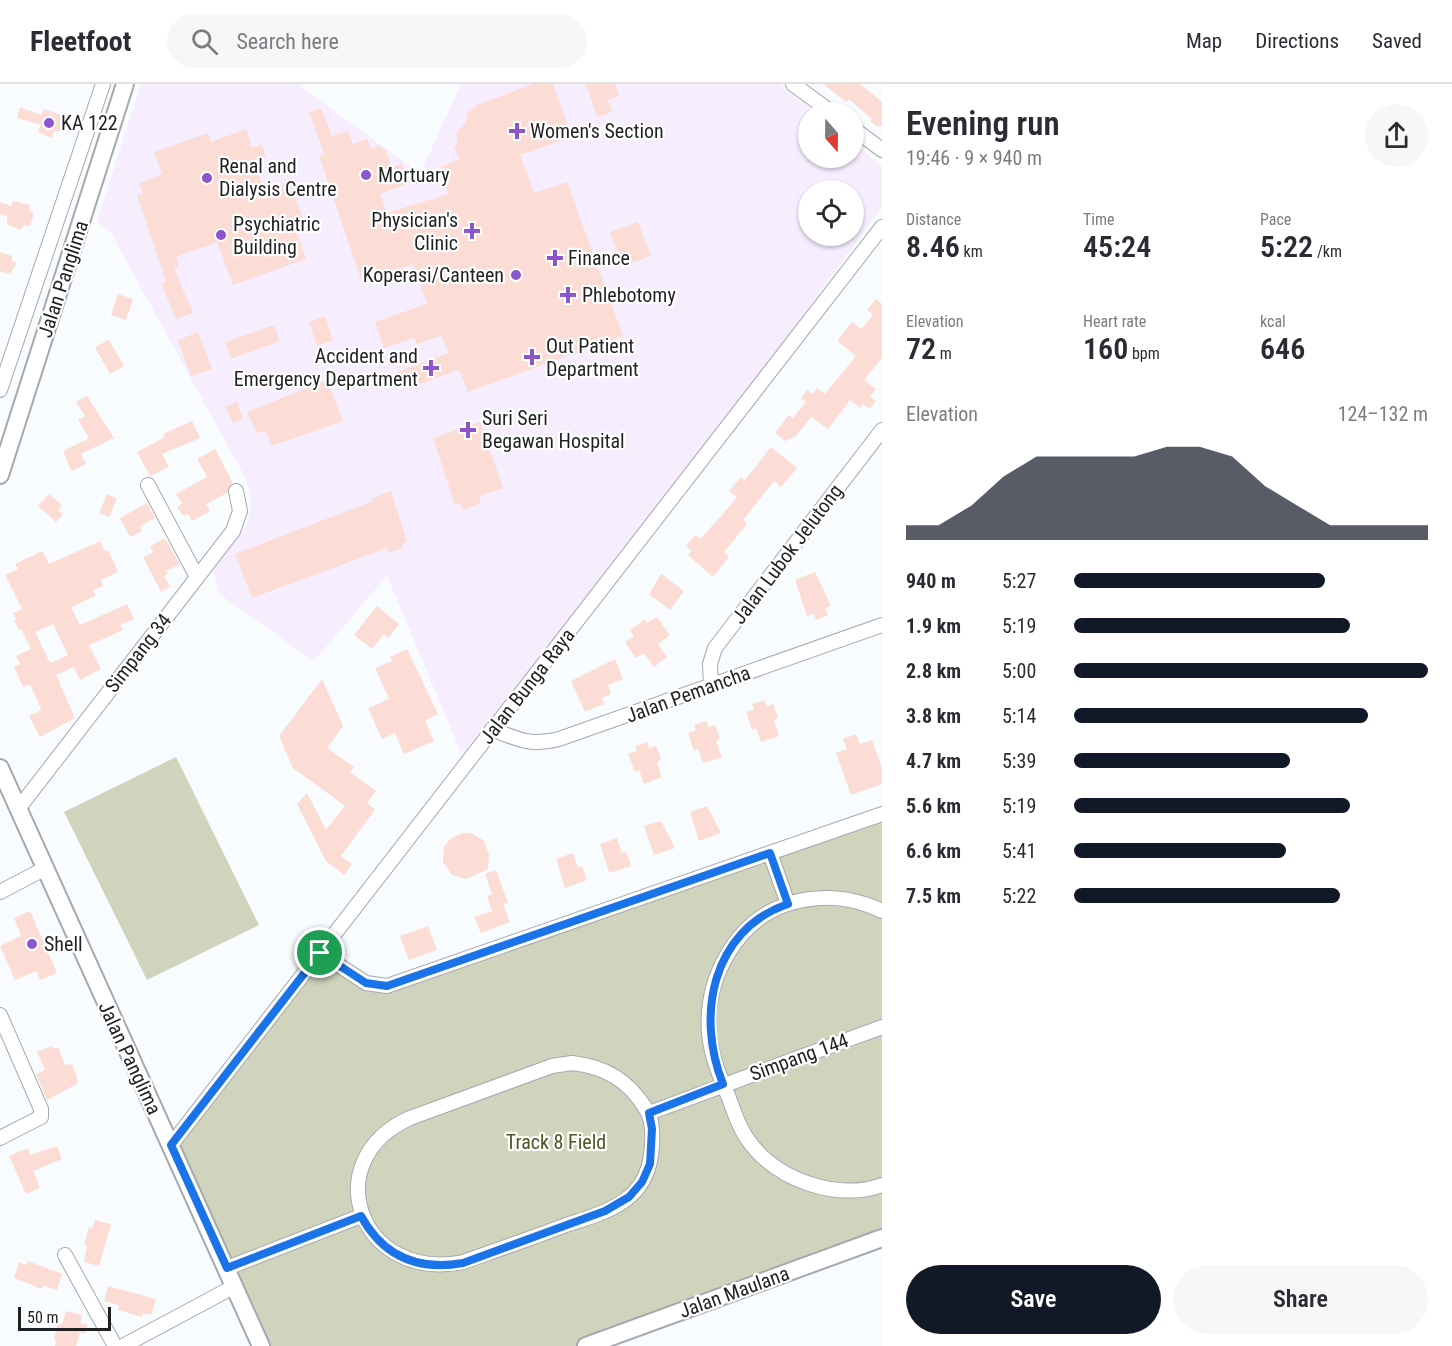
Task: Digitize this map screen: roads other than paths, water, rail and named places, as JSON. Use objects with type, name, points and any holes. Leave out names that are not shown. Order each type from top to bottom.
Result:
[{"type":"main road","name":"Jalan Panglima","points":[[0,475],[126,84]]},
{"type":"main road","name":"Jalan Panglima","points":[[0,768],[261,1346]]},
{"type":"main road","name":"Jalan Maulana","points":[[586,1346],[882,1238]]},
{"type":"street","points":[[0,390],[103,84]]},
{"type":"street","points":[[793,84],[817,102]]},
{"type":"street","points":[[864,136],[882,150]]},
{"type":"street","name":"Jalan Bunga Raya","points":[[171,1145],[882,227]]},
{"type":"street","points":[[53,229],[76,238]]},
{"type":"street","name":"Jalan Lubok Jelutong","points":[[711,686],[710,664],[715,648],[882,430]]},
{"type":"street","points":[[148,485],[197,577]]},
{"type":"street","name":"Simpang 34","points":[[18,809],[233,531],[240,511],[236,491]]},
{"type":"street","name":"Jalan Pemancha","points":[[492,729],[525,742],[540,744],[882,625]]},
{"type":"street","points":[[320,953],[366,983],[387,986],[882,814]]},
{"type":"street","points":[[770,853],[788,904]]},
{"type":"street","points":[[0,892],[44,868]]},
{"type":"street","points":[[882,911],[869,905],[839,898],[801,899],[763,915],[737,940],[725,958],[709,1005],[710,1035],[723,1084],[747,1140],[774,1165],[809,1184],[834,1190],[861,1190],[882,1185]]},
{"type":"street","points":[[0,1015],[41,1109],[41,1117],[0,1138]]},
{"type":"street","name":"Simpang 144","points":[[649,1113],[882,1027]]},
{"type":"street","points":[[572,1063],[592,1065],[609,1072],[631,1089],[649,1113],[652,1129],[650,1164],[642,1182],[629,1197],[605,1211],[463,1263],[443,1266],[414,1263],[378,1241],[361,1216],[359,1182],[364,1166],[382,1136],[394,1125],[552,1066],[572,1063]]},
{"type":"street","points":[[227,1268],[361,1216]]},
{"type":"street","points":[[65,1255],[115,1346]]},
{"type":"street","points":[[123,1346],[235,1286]]},
{"type":"place","name":"KA 122","points":[[49,123]]},
{"type":"place","name":"Women's Section","points":[[517,131]]},
{"type":"place","name":"Mortuary","points":[[366,175]]},
{"type":"place","name":"Renal and Dialysis Centre","points":[[207,178]]},
{"type":"place","name":"Physician's Clinic","points":[[472,231]]},
{"type":"place","name":"Psychiatric Building","points":[[221,235]]},
{"type":"place","name":"Finance","points":[[555,258]]},
{"type":"place","name":"Koperasi/Canteen","points":[[516,275]]},
{"type":"place","name":"Phlebotomy","points":[[568,295]]},
{"type":"place","name":"Out Patient Department","points":[[532,357]]},
{"type":"place","name":"Accident and Emergency Department","points":[[431,368]]},
{"type":"place","name":"Suri Seri Begawan Hospital","points":[[468,430]]},
{"type":"place","name":"Shell","points":[[32,944]]},
{"type":"park label","name":"Track 8 Field","points":[[556,1142]]}]
